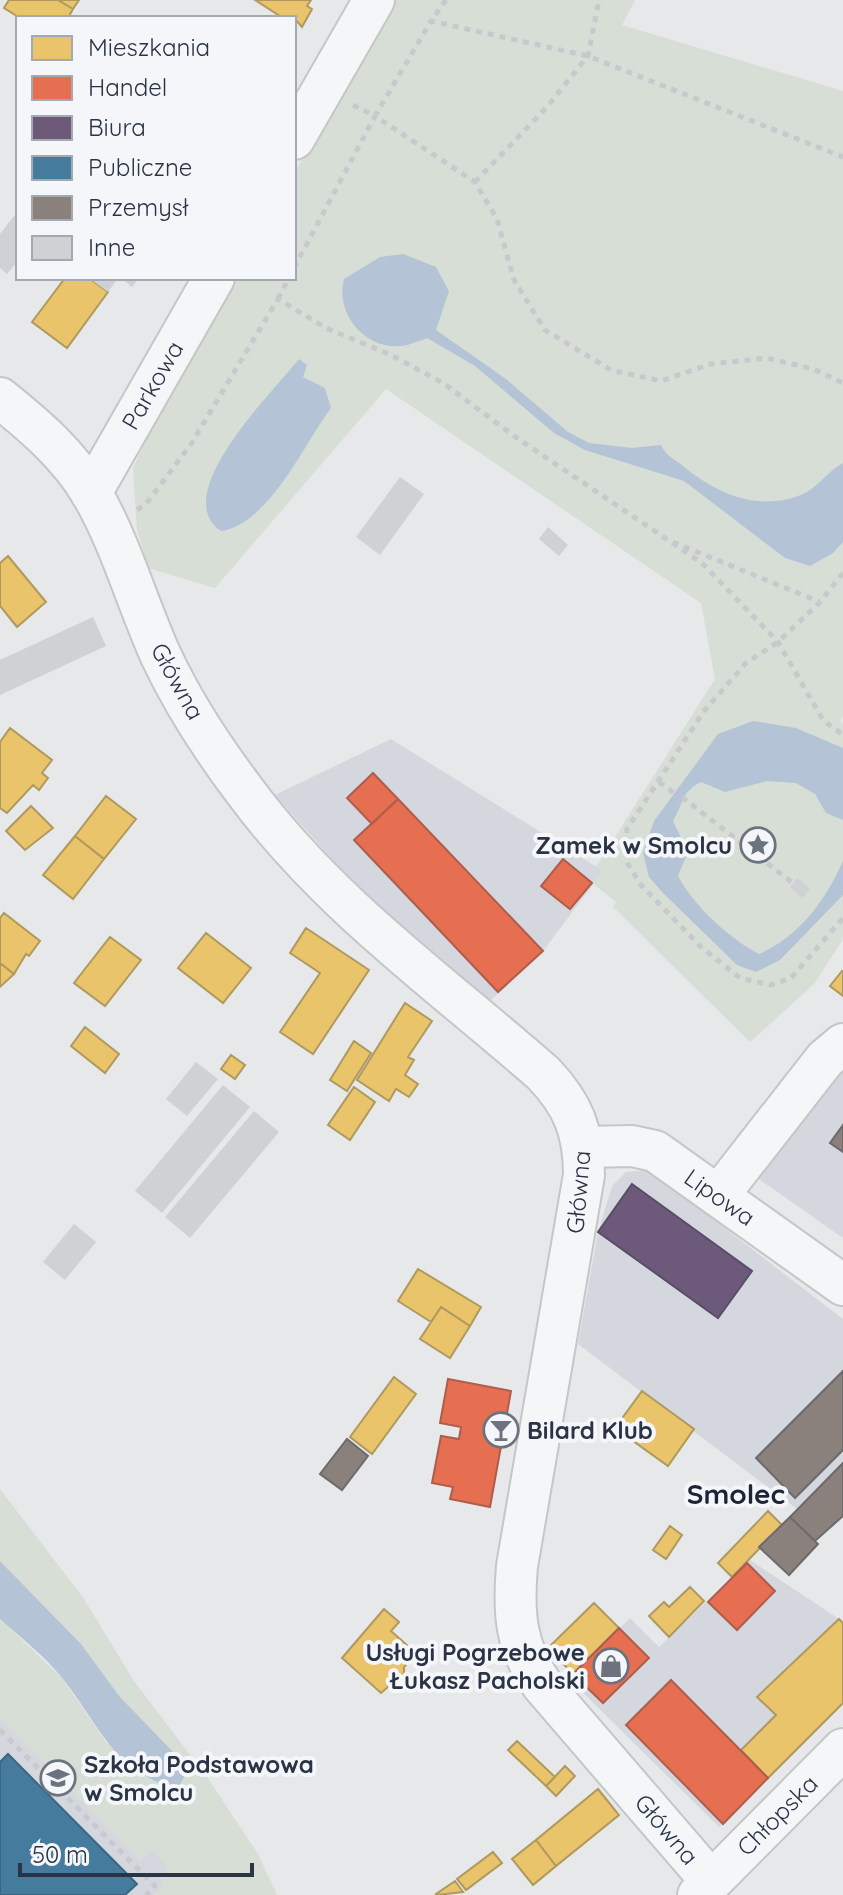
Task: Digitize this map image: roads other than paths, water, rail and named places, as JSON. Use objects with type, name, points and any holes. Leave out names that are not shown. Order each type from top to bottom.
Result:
[{"type":"street","points":[[296,136],[374,0]]},
{"type":"street","name":"Parkowa","points":[[91,493],[213,280]]},
{"type":"street","name":"Główna","points":[[0,398],[66,458],[91,493],[162,658],[183,699],[243,789],[287,845],[343,904],[556,1087],[579,1124],[584,1147],[584,1175],[517,1566],[515,1628],[530,1668],[543,1686],[705,1888]]},
{"type":"street","points":[[718,1196],[825,1059],[843,1044]]},
{"type":"street","name":"Lipowa","points":[[584,1147],[632,1146],[655,1151],[843,1285]]},
{"type":"street","name":"Chłopska","points":[[705,1888],[843,1749]]},
{"type":"water","points":[[403,254],[436,267],[449,291],[436,330],[506,379],[568,432],[589,443],[632,448],[661,445],[670,457],[709,484],[751,500],[782,500],[798,496],[843,463],[843,542],[833,553],[810,566],[785,558],[684,481],[585,450],[554,433],[475,366],[427,338],[405,345],[388,346],[365,336],[348,316],[342,292],[344,279],[380,257]]},
{"type":"water","points":[[299,359],[307,365],[303,377],[325,388],[331,408],[270,498],[255,514],[221,531],[208,515],[207,493],[215,469],[249,418]]},
{"type":"water","points":[[753,721],[796,728],[843,748],[843,820],[826,813],[815,794],[796,783],[767,781],[725,792],[701,782],[686,794],[673,821],[688,852],[678,876],[685,887],[713,920],[736,940],[759,954],[787,938],[810,916],[843,861],[843,895],[780,960],[756,972],[737,965],[663,893],[649,877],[643,853],[654,821],[718,734]]},
{"type":"water","points":[[0,1561],[81,1644],[120,1697],[174,1753],[185,1775],[177,1790],[155,1781],[122,1758],[56,1671],[0,1619]]},
{"type":"place","name":"Zamek w Smolcu","points":[[758,845]]},
{"type":"place","name":"Bilard Klub","points":[[501,1430]]},
{"type":"place","name":"Usługi Pogrzebowe Łukasz Pacholski","points":[[611,1666]]},
{"type":"place","name":"Szkoła Podstawowa w Smolcu","points":[[58,1778]]},
{"type":"district","name":"Smolec","points":[[736,1493]]}]
